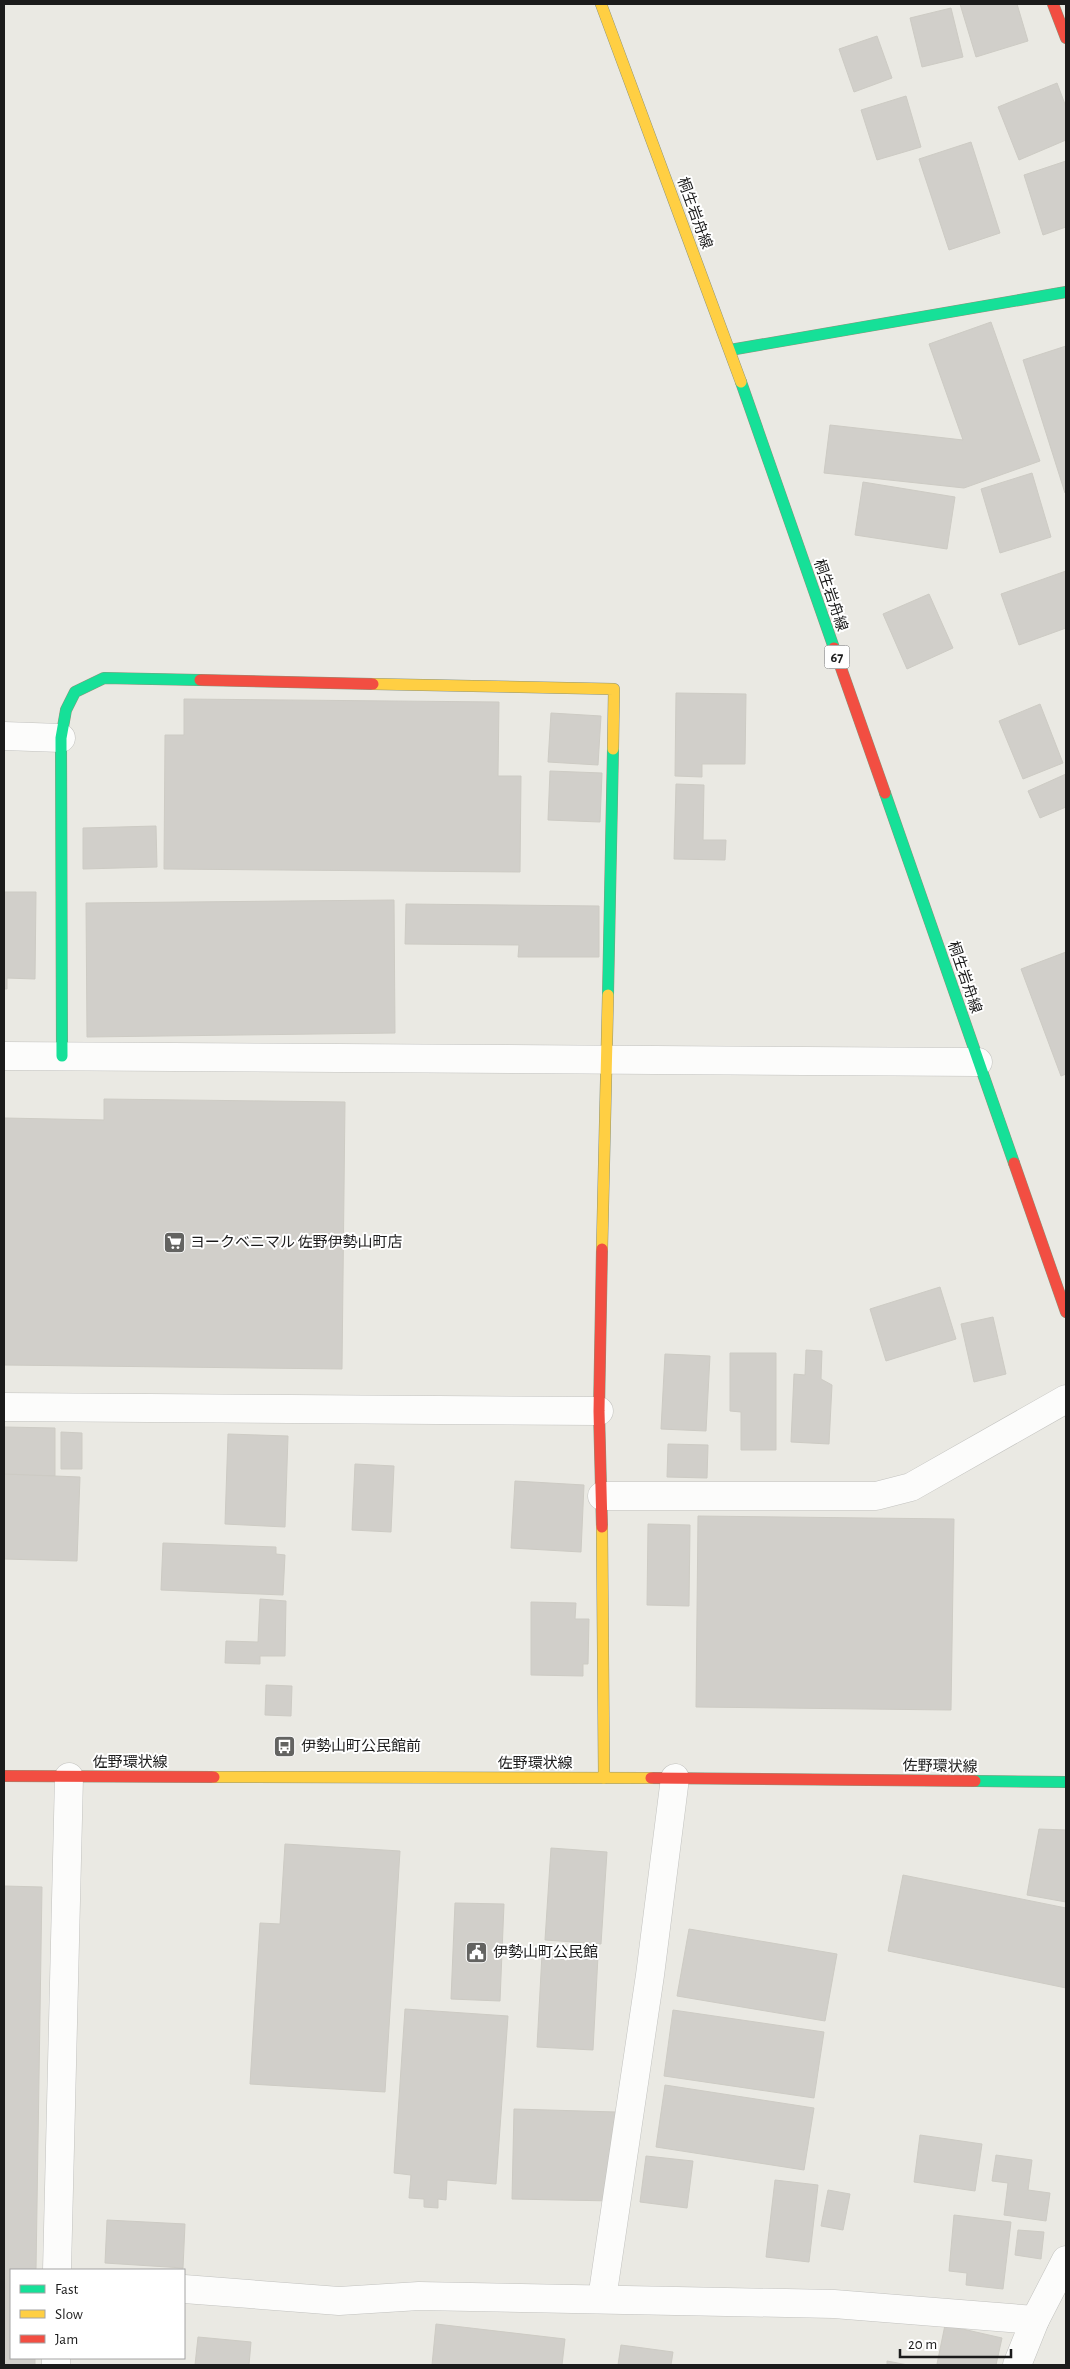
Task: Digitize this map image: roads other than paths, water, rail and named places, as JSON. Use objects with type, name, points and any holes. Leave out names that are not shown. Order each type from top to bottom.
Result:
[{"type":"main road","name":"桐生岩舟線","points":[[601,4],[730,350],[1066,1312]]},
{"type":"main road","points":[[1053,4],[1066,38]]},
{"type":"main road","points":[[730,350],[1066,292]]},
{"type":"main road","points":[[62,1056],[60,738],[66,710],[75,692],[104,678],[614,689],[599,1411],[602,1496],[604,1778]]},
{"type":"main road","name":"佐野環状線","points":[[4,1776],[675,1778],[1066,1782]]},
{"type":"street","points":[[4,736],[60,738]]},
{"type":"street","points":[[4,1056],[978,1062]]},
{"type":"street","points":[[602,1496],[876,1496],[912,1488],[1066,1399]]},
{"type":"street","points":[[4,1407],[599,1411]]},
{"type":"street","points":[[57,2269],[69,1777]]},
{"type":"street","points":[[602,2299],[648,1985],[675,1778]]},
{"type":"street","points":[[1017,2365],[1035,2320],[1066,2260]]},
{"type":"street","points":[[185,2289],[339,2301],[419,2296],[834,2304],[1035,2320]]},
{"type":"place","name":"ヨークベニマル 佐野伊勢山町店","points":[[174,1242]]},
{"type":"place","name":"伊勢山町公民館前","points":[[285,1746]]},
{"type":"place","name":"伊勢山町公民館","points":[[477,1952]]}]
